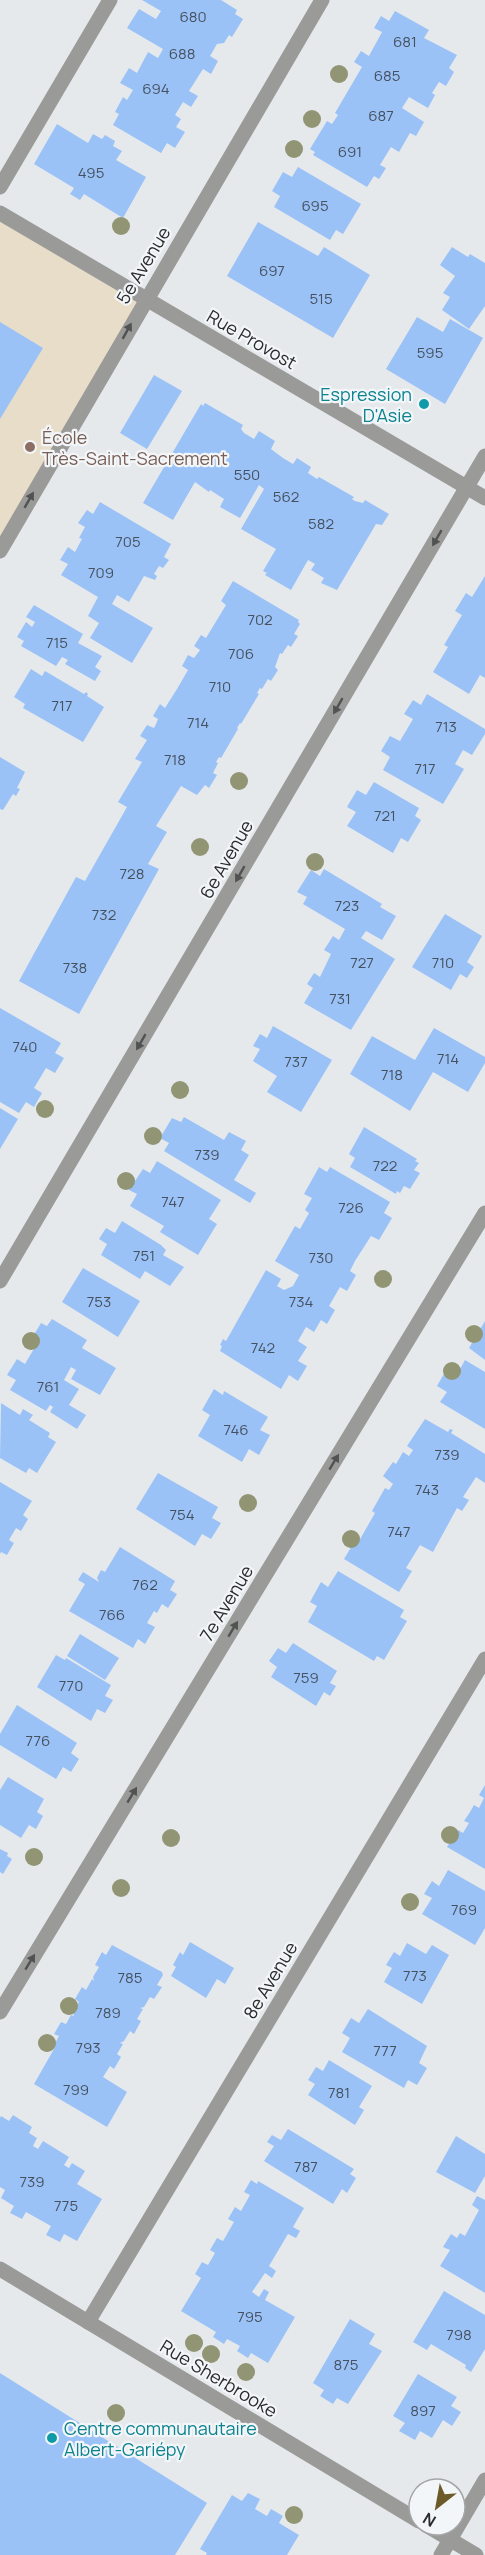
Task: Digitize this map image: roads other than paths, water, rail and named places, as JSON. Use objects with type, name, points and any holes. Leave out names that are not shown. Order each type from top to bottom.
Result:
[{"type":"street","points":[[0,186],[110,0]]},
{"type":"street","name":"5e Avenue","points":[[0,551],[322,0]]},
{"type":"street","name":"Rue Provost","points":[[0,213],[485,498]]},
{"type":"street","name":"6e Avenue","points":[[0,1281],[485,456]]},
{"type":"street","name":"7e Avenue","points":[[0,2012],[485,1213]]},
{"type":"street","name":"8e Avenue","points":[[88,2322],[485,1659]]},
{"type":"street","name":"Rue Sherbrooke","points":[[0,2269],[407,2514]]},
{"type":"street","points":[[441,2555],[485,2480]]},
{"type":"street","points":[[446,2537],[476,2555]]},
{"type":"place","name":"Espression D'Asie","points":[[424,404]]},
{"type":"place","name":"École Très-Saint-Sacrement","points":[[30,447]]},
{"type":"place","name":"Centre communautaire Albert-Gariépy","points":[[52,2438]]}]
